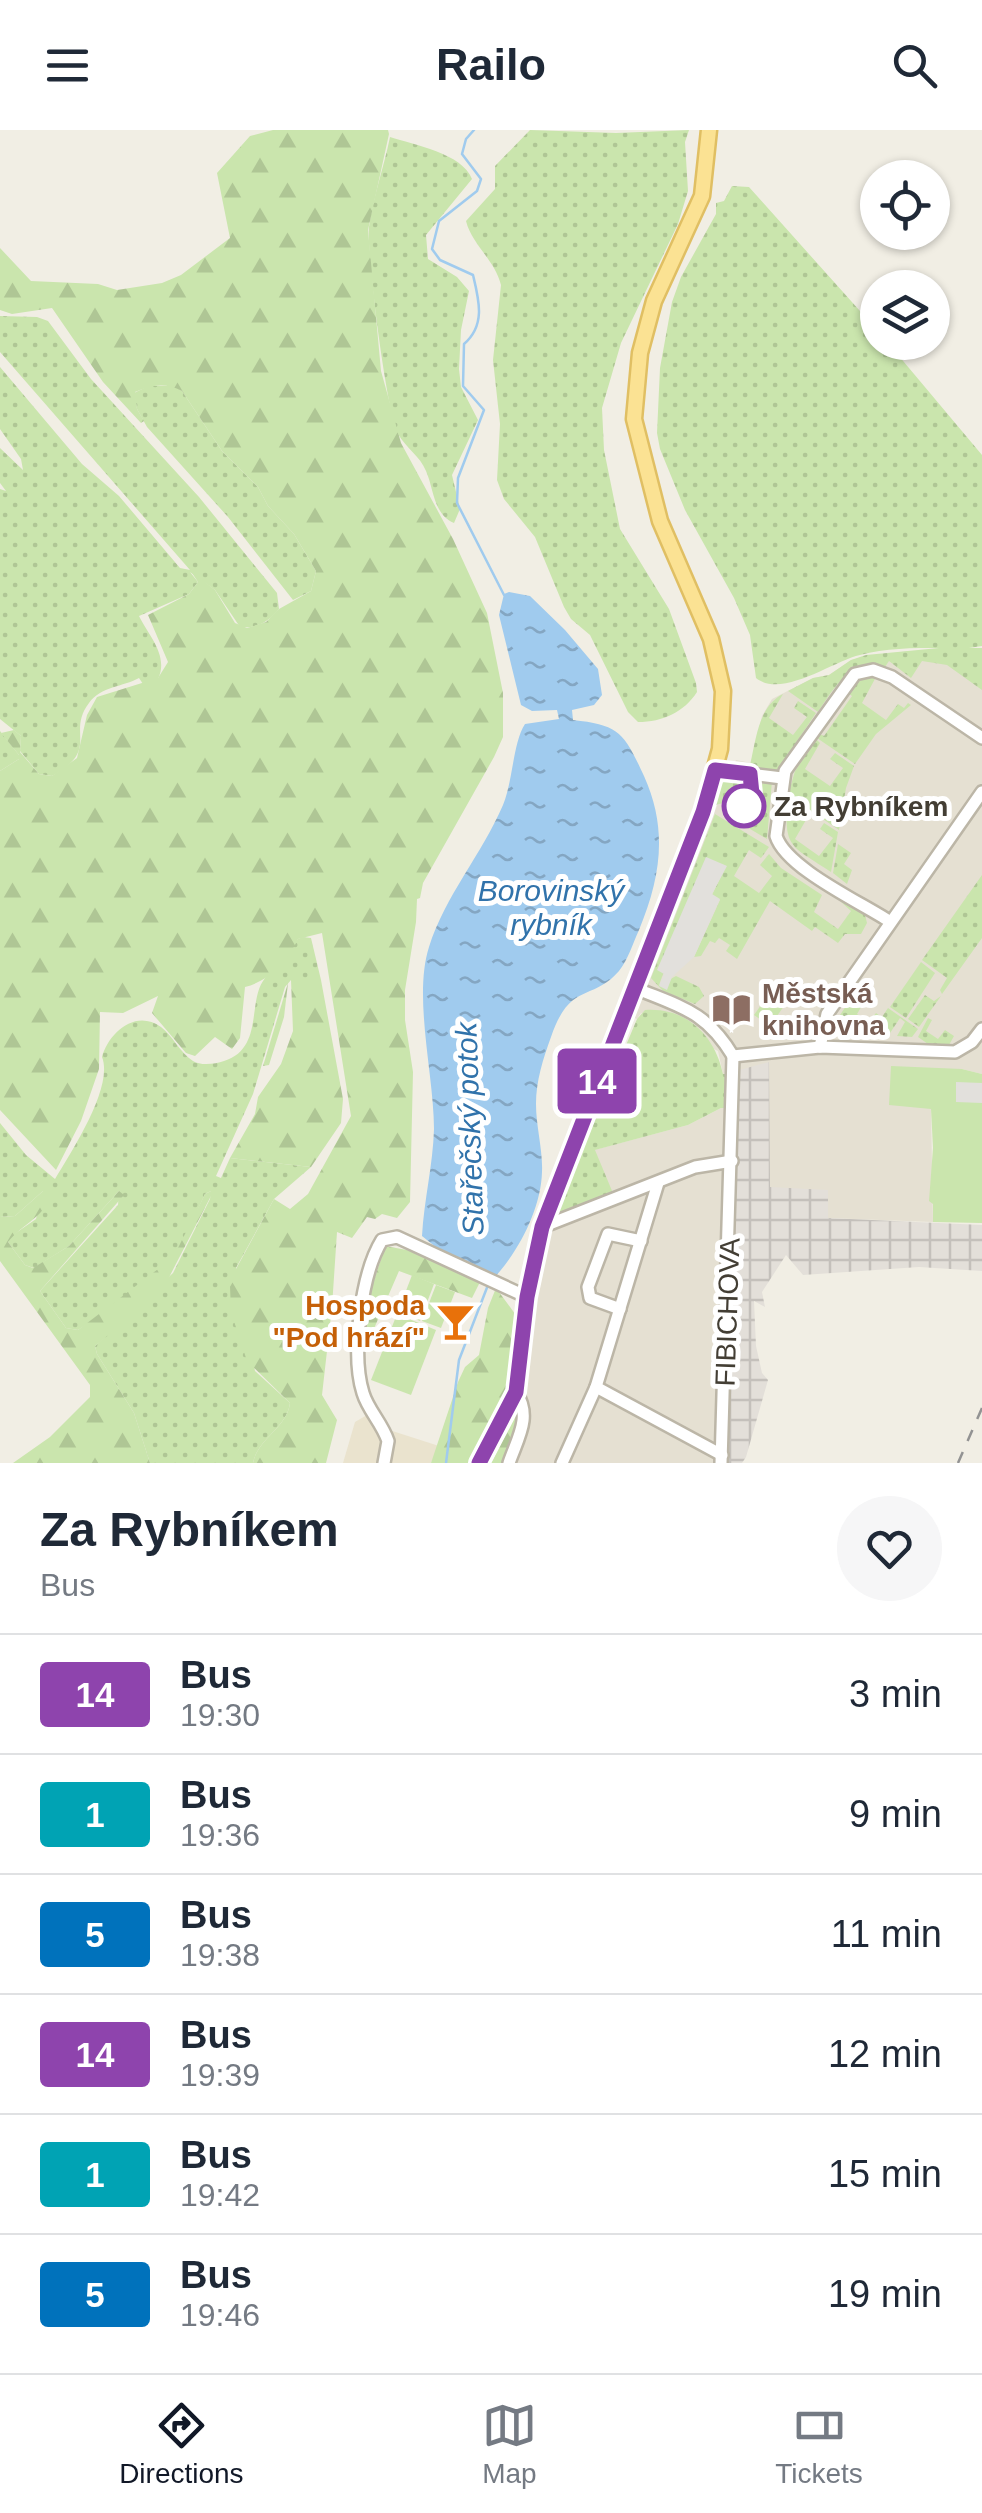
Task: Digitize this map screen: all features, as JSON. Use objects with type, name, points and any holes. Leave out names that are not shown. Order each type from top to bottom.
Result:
[{"type":"main road","points":[[479,1463],[516,1392],[527,1297],[542,1227],[703,812],[720,749],[723,691],[711,639],[660,521],[634,419],[640,352],[654,301],[702,196],[709,130]]},
{"type":"street","points":[[889,920],[800,864],[779,846],[776,836],[782,778],[844,688],[856,674],[873,670],[892,676],[982,738]]},
{"type":"street","points":[[750,774],[782,778]]},
{"type":"street","points":[[820,1047],[827,1014],[982,792]]},
{"type":"street","points":[[635,988],[700,1016],[720,1034],[733,1056],[820,1047],[955,1052],[972,1042],[982,1029]]},
{"type":"street","name":"FIBICHOVA","points":[[721,1459],[733,1056]]},
{"type":"street","points":[[542,1227],[696,1167],[732,1162]]},
{"type":"street","points":[[562,1463],[596,1387],[658,1183]]},
{"type":"street","points":[[620,1310],[590,1298],[588,1287],[608,1234],[640,1241]]},
{"type":"street","points":[[384,1463],[388,1441],[364,1398],[358,1372],[363,1300],[372,1258],[382,1240],[398,1237],[527,1297]]},
{"type":"street","points":[[596,1387],[721,1459]]},
{"type":"street","points":[[508,1463],[525,1419],[524,1406],[516,1392]]},
{"type":"shaded area","points":[[908,651],[982,669],[982,1074],[962,1069],[931,1109],[933,1222],[827,1218],[770,1187],[735,1074],[723,1074],[718,1051],[641,1013],[637,1019],[632,1017],[736,760],[751,763],[762,716],[772,699],[813,678],[829,675],[851,660]]},
{"type":"shaded area","points":[[706,857],[727,866],[712,894],[720,899],[694,957],[672,977],[667,990],[659,986],[664,974],[657,970]]},
{"type":"shaded area","points":[[769,1062],[770,1187],[828,1190],[828,1218],[982,1225],[982,1271],[919,1267],[803,1275],[786,1255],[762,1292],[765,1307],[754,1301],[756,1346],[762,1373],[768,1380],[746,1457],[742,1463],[721,1463],[736,1071]]},
{"type":"shaded area","points":[[956,1082],[982,1083],[982,1103],[956,1102]]},
{"type":"shaded area","points":[[721,1108],[734,1108],[721,1463],[509,1463],[525,1419],[516,1392],[542,1227],[614,1198],[594,1150],[688,1125]]},
{"type":"shaded area","points":[[367,1415],[380,1427],[439,1446],[431,1463],[343,1463],[355,1422]]},
{"type":"green space","points":[[273,130],[388,130],[368,230],[381,371],[401,443],[453,539],[487,613],[503,693],[503,737],[417,899],[405,990],[413,1072],[410,1202],[397,1218],[382,1214],[375,1219],[367,1217],[352,1238],[337,1232],[322,1395],[337,1420],[326,1463],[253,1463],[260,1447],[284,1419],[290,1403],[247,1361],[231,1312],[230,1286],[274,1199],[290,1209],[308,1194],[351,1116],[322,933],[298,939],[277,969],[245,987],[240,1038],[232,1049],[215,1037],[195,1056],[186,1053],[152,1013],[158,996],[123,1013],[100,1012],[99,1069],[81,1121],[56,1170],[0,1110],[0,771],[19,759],[1,733],[14,730],[21,736],[20,752],[39,774],[52,776],[77,758],[87,715],[97,697],[158,678],[168,662],[148,615],[189,594],[198,582],[190,570],[215,590],[235,623],[247,628],[266,622],[279,609],[311,591],[316,571],[294,534],[268,506],[258,487],[222,451],[182,391],[158,385],[135,392],[137,409],[144,421],[141,423],[103,382],[52,308],[12,314],[0,310],[0,248],[31,281],[98,284],[117,290],[162,283],[181,275],[230,238],[217,173],[250,136]]},
{"type":"green space","points":[[530,130],[689,130],[685,142],[688,191],[678,224],[621,343],[602,408],[604,450],[620,529],[669,609],[696,683],[697,692],[686,705],[656,720],[638,722],[628,712],[590,635],[571,619],[564,607],[535,537],[504,499],[497,480],[500,424],[493,360],[501,285],[466,221],[495,189],[495,166]]},
{"type":"green space","points":[[390,137],[448,156],[467,170],[472,179],[426,235],[428,259],[457,277],[469,291],[459,369],[461,387],[478,420],[452,475],[460,509],[454,523],[442,514],[423,466],[398,434],[383,366],[369,227]]},
{"type":"green space","points":[[732,186],[749,187],[860,311],[860,360],[902,360],[982,455],[982,646],[969,648],[982,648],[982,690],[947,665],[922,661],[911,678],[889,661],[885,667],[853,671],[837,685],[818,712],[788,691],[866,655],[939,648],[870,653],[849,659],[793,682],[767,683],[756,678],[750,635],[685,510],[657,433],[660,368],[672,302],[681,277],[716,214],[716,203],[724,201]]},
{"type":"green space","points":[[0,316],[48,321],[91,379],[199,497],[277,593],[279,609],[262,623],[240,627],[215,590],[190,572],[198,582],[189,594],[139,616],[159,654],[158,679],[143,684],[139,678],[94,697],[80,723],[75,757],[52,776],[39,774],[20,751],[21,736],[0,719],[0,489],[6,491],[0,483],[0,448],[23,470],[21,459],[0,429],[0,367],[82,464],[119,496],[180,568],[190,570],[0,352]]},
{"type":"green space","points":[[148,386],[174,386],[182,391],[222,451],[258,487],[268,506],[294,534],[316,571],[311,591],[293,600],[228,517],[147,427],[134,393]]},
{"type":"green space","points":[[876,677],[862,703],[886,720],[898,704],[904,708],[908,703],[911,705],[876,734],[855,764],[817,738],[820,734],[824,736],[852,696],[848,693],[854,686],[863,679]]},
{"type":"green space","points":[[783,694],[769,718],[793,735],[807,717],[794,708],[798,701],[816,713],[777,771],[752,771],[749,769],[763,717]]},
{"type":"green space","points":[[0,731],[19,759],[0,771]]},
{"type":"green space","points":[[816,739],[820,743],[805,769],[830,786],[843,768],[830,759],[835,753],[854,766],[839,830],[788,795],[795,771]]},
{"type":"green space","points":[[730,776],[742,783],[742,793],[736,800],[715,805],[723,780]]},
{"type":"green space","points":[[772,781],[767,839],[740,823],[745,818],[740,815],[754,802],[757,785]]},
{"type":"green space","points":[[788,798],[810,813],[795,839],[819,856],[833,838],[820,829],[824,823],[838,832],[831,872],[793,844],[787,827]]},
{"type":"green space","points":[[715,814],[769,847],[761,858],[749,850],[734,876],[759,893],[772,876],[760,865],[769,854],[781,868],[822,895],[814,912],[838,929],[851,911],[840,901],[847,901],[865,915],[867,923],[861,934],[845,934],[838,943],[815,927],[812,931],[770,901],[737,959],[726,951],[730,945],[719,938],[715,943],[710,941],[701,956],[694,957],[720,900],[712,895],[726,866],[706,858],[659,985],[676,976],[699,987],[704,996],[695,1004],[663,991],[651,978]]},
{"type":"green space","points":[[838,844],[851,853],[844,864],[852,870],[847,884],[833,873]]},
{"type":"green space","points":[[982,875],[982,938],[942,994],[940,990],[947,978],[922,960]]},
{"type":"green space","points":[[303,937],[311,938],[321,980],[291,980],[285,987],[253,1094],[216,1176],[221,1178],[230,1158],[311,1167],[274,1199],[236,1268],[255,1371],[290,1403],[288,1412],[260,1447],[253,1463],[150,1463],[134,1413],[95,1346],[173,1273],[211,1191],[205,1194],[177,1251],[158,1271],[78,1330],[66,1328],[40,1291],[118,1205],[119,1191],[69,1246],[34,1268],[25,1265],[8,1242],[36,1219],[43,1191],[15,1216],[0,1217],[0,1123],[26,1155],[55,1179],[97,1102],[104,1070],[102,1057],[116,1032],[142,1020],[161,1027],[196,1063],[216,1063],[236,1055],[250,1036],[263,981]]},
{"type":"green space","points":[[921,962],[935,973],[906,1018],[890,1007]]},
{"type":"green space","points":[[291,980],[321,980],[343,1099],[341,1123],[311,1167],[230,1158],[255,1114],[258,1097],[281,1064],[293,1031]]},
{"type":"green space","points":[[288,983],[284,1017],[269,1065],[263,1066]]},
{"type":"green space","points":[[775,985],[791,996],[770,1026],[754,1015]]},
{"type":"green space","points":[[925,995],[934,1001],[941,996],[919,1027],[908,1019]]},
{"type":"green space","points":[[852,997],[863,1004],[857,1014],[869,1022],[876,1013],[880,1016],[867,1035],[834,1033],[832,1027]]},
{"type":"green space","points":[[888,1008],[918,1029],[912,1037],[897,1036],[905,1022],[900,1018],[888,1036],[873,1035]]},
{"type":"green space","points":[[645,1010],[674,1013],[706,1036],[723,1074],[732,1074],[734,1108],[721,1108],[688,1125],[595,1150],[615,1198],[564,1219],[557,1210],[637,1019]]},
{"type":"green space","points":[[928,1018],[932,1020],[926,1031],[938,1039],[945,1030],[954,1036],[949,1045],[928,1044],[918,1037]]},
{"type":"green space","points":[[891,1066],[962,1069],[982,1074],[982,1223],[933,1222],[933,1204],[929,1201],[931,1109],[889,1105]]},
{"type":"green space","points":[[50,1188],[41,1212],[8,1242],[25,1265],[33,1268],[69,1246],[119,1191],[124,1195],[40,1291],[66,1328],[78,1330],[162,1266],[177,1250],[205,1194],[211,1191],[162,1291],[95,1346],[134,1413],[150,1463],[13,1463],[50,1437],[90,1397],[90,1385],[0,1261],[0,1217],[15,1216]]},
{"type":"green space","points":[[385,1246],[407,1250],[481,1280],[472,1298],[399,1271],[366,1347],[367,1308]]},
{"type":"green space","points":[[412,1275],[434,1284],[420,1321],[398,1312]]},
{"type":"green space","points":[[436,1285],[455,1292],[441,1328],[422,1321]]},
{"type":"green space","points":[[496,1288],[524,1326],[516,1392],[502,1408],[471,1463],[431,1463],[458,1382],[465,1367],[479,1355]]},
{"type":"green space","points":[[397,1314],[436,1330],[411,1395],[371,1380]]},
{"type":"green space","points":[[522,1401],[509,1463],[491,1463]]},
{"type":"water","name":"Borovinský rybník","points":[[504,594],[530,596],[598,669],[602,695],[594,705],[572,710],[573,720],[611,729],[631,750],[652,796],[659,853],[647,910],[625,962],[600,987],[574,1000],[558,1019],[540,1070],[536,1095],[541,1187],[518,1245],[491,1281],[486,1270],[437,1248],[422,1236],[434,1129],[423,989],[436,928],[503,805],[525,724],[559,719],[557,710],[532,711],[521,705],[499,615]]},
{"type":"waterway","name":"Stařečský potok","points":[[474,130],[466,139],[462,154],[481,179],[477,191],[439,221],[432,249],[440,260],[473,275],[477,294],[476,329],[464,344],[463,386],[484,410],[458,478],[457,503],[504,595]]},
{"type":"waterway","name":"Stařečský potok","points":[[446,1463],[459,1360],[488,1285]]},
{"type":"railway","points":[[958,1463],[982,1408]]},
{"type":"bus line","name":"14","points":[[479,1463],[516,1392],[527,1297],[542,1227],[703,812],[715,770],[750,774],[752,794],[742,807]]},
{"type":"place","name":"Za Rybníkem","points":[[744,806]]},
{"type":"place","name":"Městská knihovna","points":[[732,1009]]},
{"type":"place","name":"Hospoda \"Pod hrází\"","points":[[455,1321]]}]
